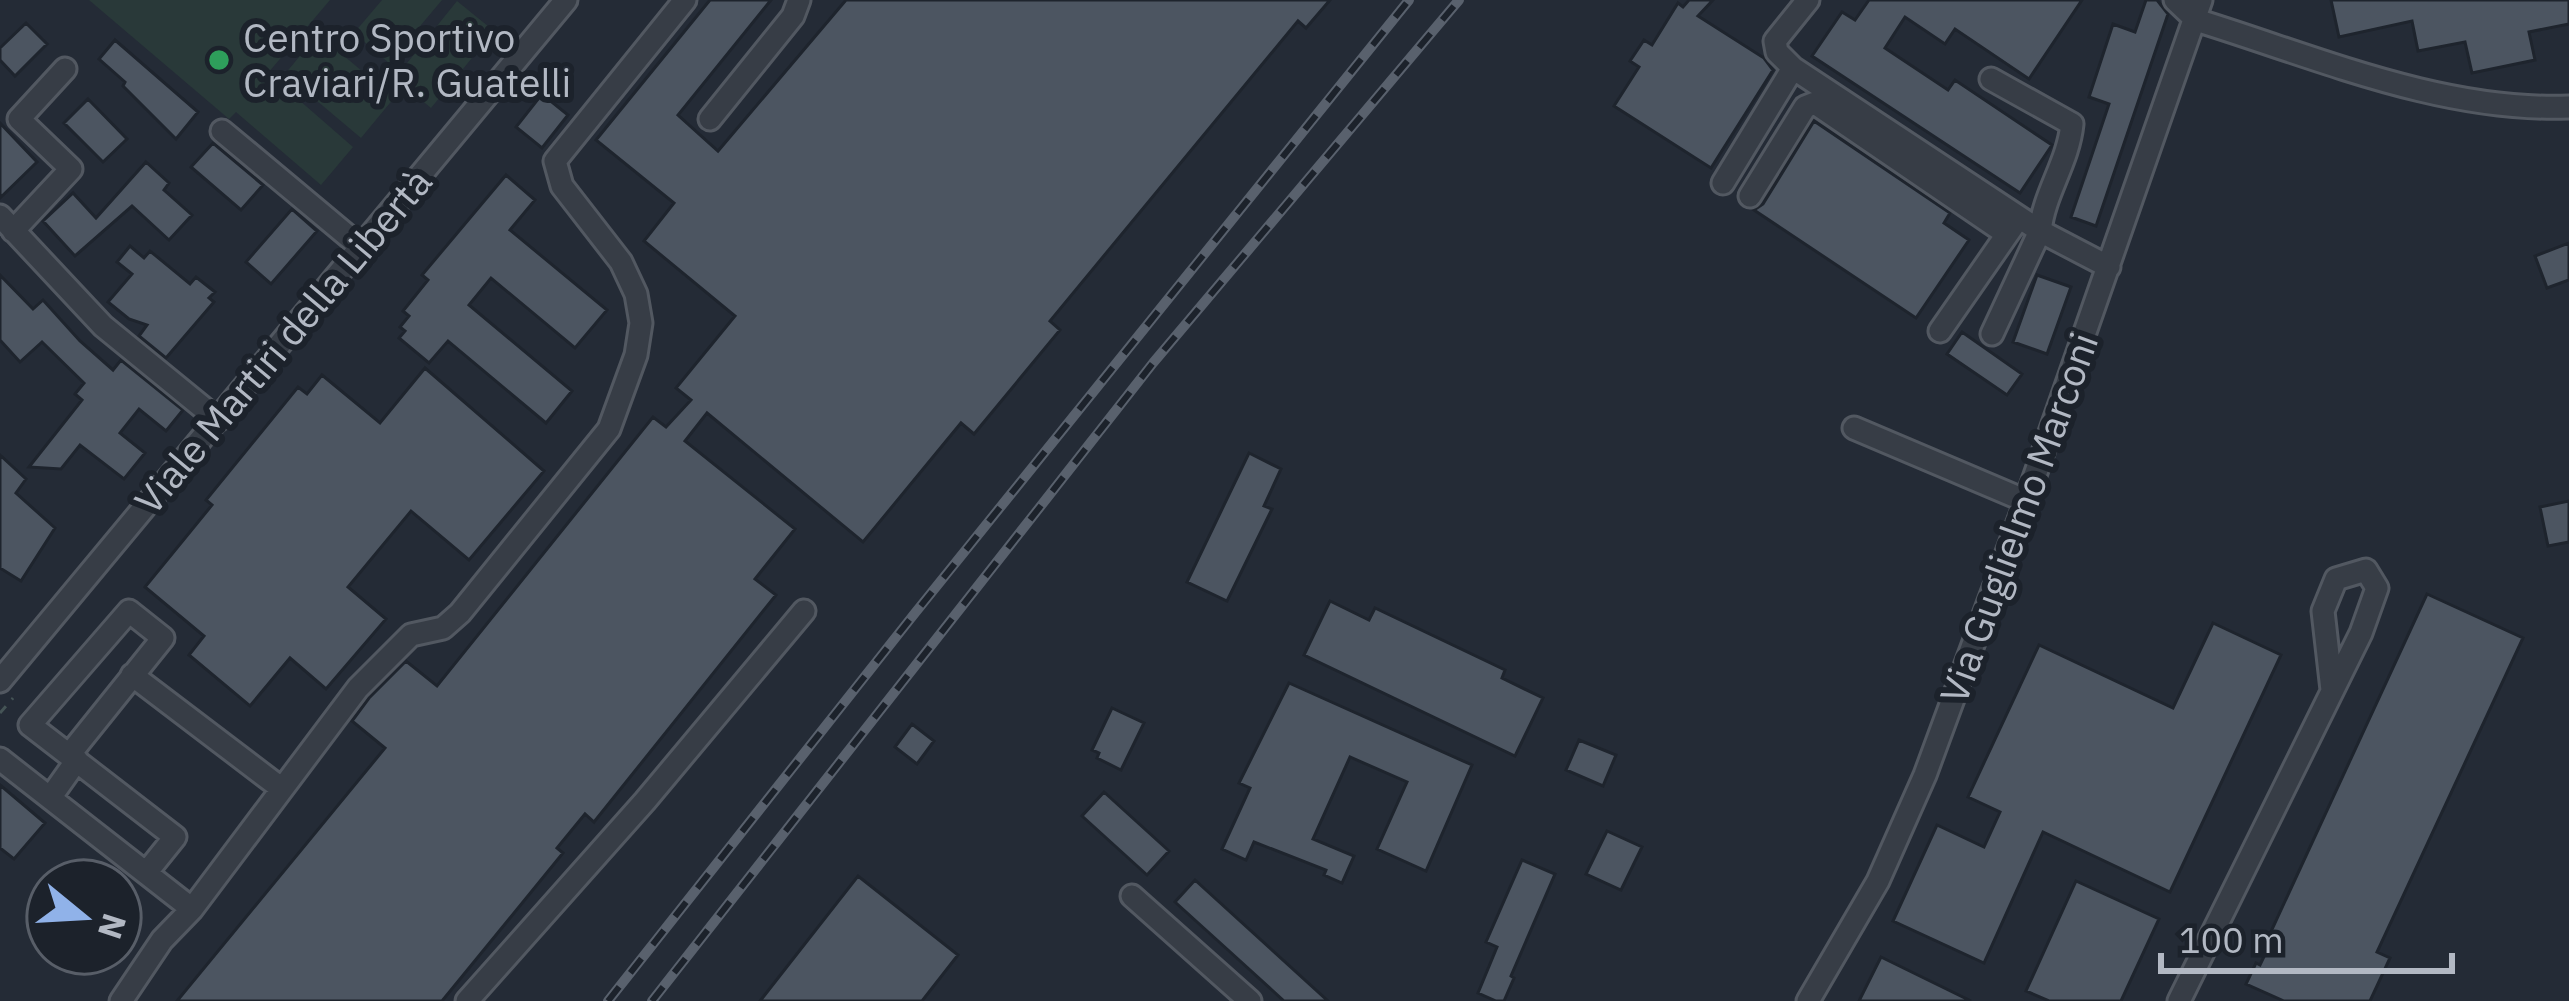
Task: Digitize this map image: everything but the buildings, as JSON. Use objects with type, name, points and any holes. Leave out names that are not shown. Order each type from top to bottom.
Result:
[{"type":"street","name":"Viale Martiri della Libertà","points":[[0,681],[566,0]]},
{"type":"street","points":[[121,1001],[162,940],[192,909],[358,688],[411,635],[443,628],[460,614],[609,429],[636,356],[641,323],[636,294],[621,262],[562,186],[555,161],[685,0]]},
{"type":"street","points":[[710,118],[793,16],[799,0]]},
{"type":"street","points":[[1808,0],[1775,41],[1777,52],[2013,226]]},
{"type":"street","points":[[2175,0],[2429,93],[2525,109],[2569,107]]},
{"type":"street","name":"Via Guglielmo Marconi","points":[[1808,1001],[1878,881],[1906,818],[2026,501],[2199,10]]},
{"type":"street","points":[[1723,183],[1793,68]]},
{"type":"street","points":[[65,70],[19,118],[71,169],[7,224],[104,326],[218,420]]},
{"type":"street","points":[[1991,79],[2072,124],[2070,150],[2042,213],[2040,231],[1992,334]]},
{"type":"street","points":[[1750,196],[1804,107],[1815,103],[2013,226],[2040,231],[2109,267]]},
{"type":"street","points":[[222,131],[361,247]]},
{"type":"street","points":[[1940,331],[2013,226]]},
{"type":"street","points":[[1854,428],[2026,501]]},
{"type":"street","points":[[2179,1001],[2361,633],[2377,588],[2366,570],[2336,579],[2323,611],[2332,690]]},
{"type":"street","points":[[50,798],[73,757],[163,638],[129,611],[30,725],[73,757],[176,837],[146,873]]},
{"type":"street","points":[[467,1001],[645,801],[804,611]]},
{"type":"street","points":[[132,675],[282,789]]},
{"type":"street","points":[[0,759],[192,909]]},
{"type":"street","points":[[1132,896],[1250,1001]]},
{"type":"shaded area","name":"Centro Sportivo Craviari/R. Guatelli","points":[[89,0],[330,0],[268,73],[353,147],[321,185],[236,112],[229,119]]},
{"type":"shaded area","points":[[382,0],[442,0],[389,63],[354,33]]},
{"type":"shaded area","points":[[457,1],[494,31],[431,108],[395,78]]},
{"type":"shaded area","points":[[318,34],[394,98],[361,138],[285,74]]},
{"type":"railway","points":[[608,1001],[1409,0]]},
{"type":"railway","points":[[652,1001],[1153,363],[1459,0]]},
{"type":"place","name":"Centro Sportivo Craviari/R. Guatelli","points":[[219,60]]}]
